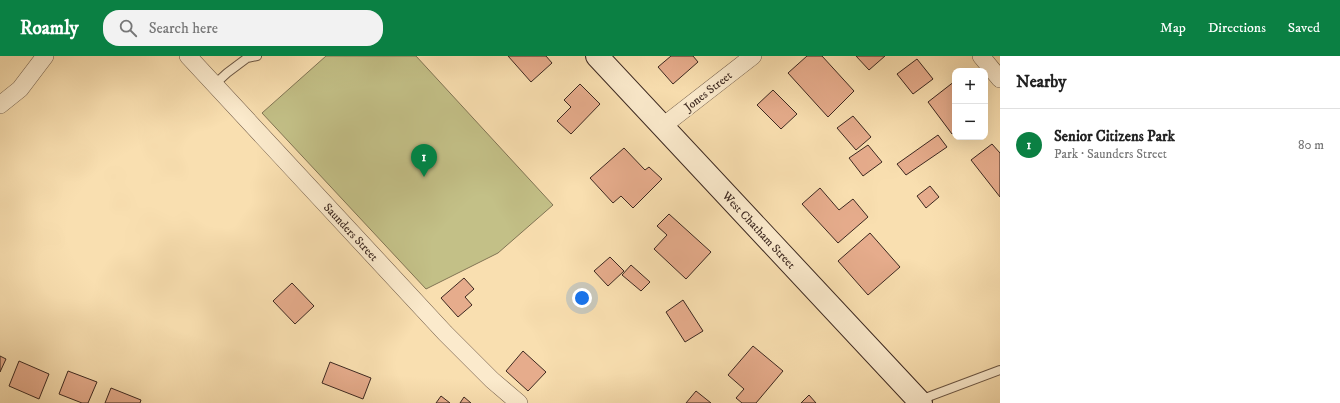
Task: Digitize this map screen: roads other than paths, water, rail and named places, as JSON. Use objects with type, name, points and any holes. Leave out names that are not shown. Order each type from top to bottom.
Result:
[{"type":"street","points":[[0,106],[20,89],[45,56]]},
{"type":"street","name":"Saunders Street","points":[[188,56],[430,317],[492,380],[519,403]]},
{"type":"street","name":"West Chatham Street","points":[[597,56],[920,402]]},
{"type":"street","name":"Jones Street","points":[[663,126],[753,56]]},
{"type":"street","points":[[981,56],[1000,79]]},
{"type":"lane","points":[[214,85],[247,58],[257,56]]},
{"type":"lane","points":[[920,402],[1000,370]]},
{"type":"place","name":"Senior Citizens Park","points":[[424,177]]}]
